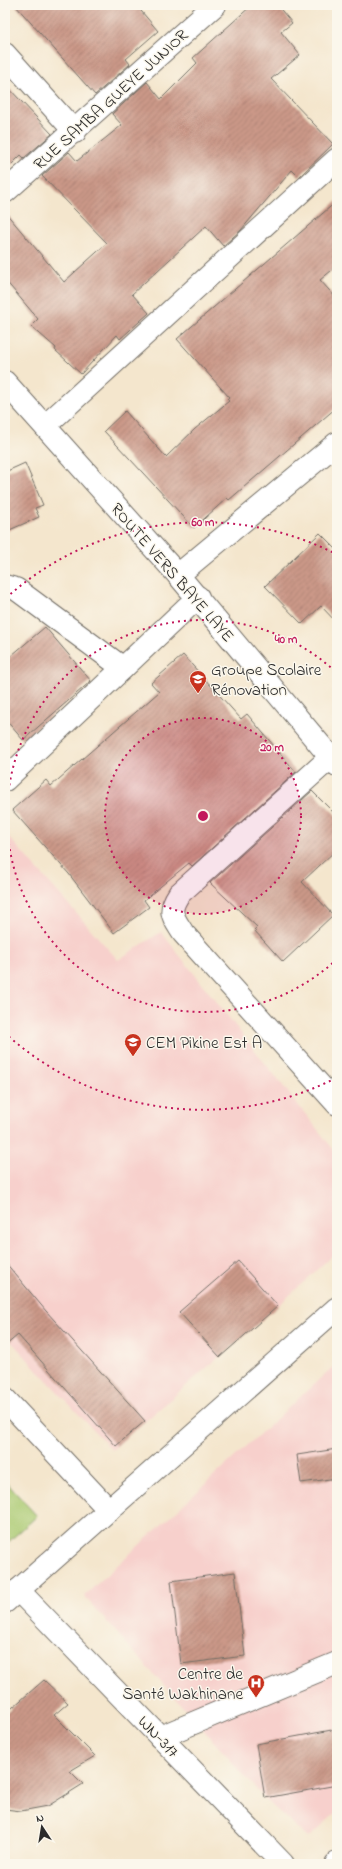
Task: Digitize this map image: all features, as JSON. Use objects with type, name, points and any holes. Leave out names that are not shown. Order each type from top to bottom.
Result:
[{"type":"street","name":"RUE SAMBA GUEYE JUNIOR","points":[[5,192],[75,132],[215,5]]},
{"type":"street","points":[[5,54],[75,132]]},
{"type":"street","points":[[45,426],[337,159]]},
{"type":"street","name":"ROUTE VERS BAYE LAYE","points":[[5,382],[198,598],[333,761]]},
{"type":"street","points":[[178,575],[337,443]]},
{"type":"street","points":[[5,586],[16,589],[123,668]]},
{"type":"street","points":[[5,780],[198,598]]},
{"type":"street","points":[[333,761],[179,894],[172,904],[171,911],[184,933],[337,1104]]},
{"type":"street","points":[[11,1596],[337,1308]]},
{"type":"street","points":[[5,1399],[109,1510]]},
{"type":"street","name":"WN-317","points":[[11,1596],[160,1737],[283,1864]]},
{"type":"street","points":[[160,1737],[337,1663]]},
{"type":"shaded area","name":"CEM Pikine Est A","points":[[5,833],[118,960],[161,932],[337,1154],[337,1251],[278,1306],[112,1450],[5,1335]]},
{"type":"shaded area","name":"Centre de Santé Wakhinane","points":[[337,1363],[337,1812],[308,1838],[266,1800],[84,1596]]},
{"type":"green space","points":[[5,1481],[37,1516],[5,1545]]},
{"type":"building","points":[[15,5],[136,5],[158,31],[126,59],[130,64],[95,95]]},
{"type":"building","points":[[252,5],[277,5],[292,23],[281,32],[300,55],[271,79],[333,144],[299,177],[292,170],[241,230],[223,246],[206,226],[132,294],[149,313],[120,339],[117,335],[81,374],[55,350],[56,348],[31,326],[38,319],[5,280],[5,212],[64,282],[107,243],[42,176],[69,152],[77,161],[122,125],[112,114],[147,82],[161,99],[197,63],[193,58]]},
{"type":"building","points":[[5,84],[52,134],[24,158],[21,155],[5,171]]},
{"type":"building","points":[[337,201],[337,266],[320,280],[337,299],[337,407],[229,500],[227,498],[194,528],[104,431],[125,411],[166,457],[195,429],[229,401],[227,399],[229,397],[177,339]]},
{"type":"building","points":[[25,463],[43,505],[35,508],[39,517],[5,532],[5,472]]},
{"type":"building","points":[[320,533],[337,550],[337,623],[321,606],[302,624],[265,586]]},
{"type":"building","points":[[45,627],[91,681],[23,740],[5,719],[5,661]]},
{"type":"building","points":[[183,655],[241,719],[247,714],[296,772],[192,866],[189,863],[144,900],[149,907],[114,933],[69,874],[12,810],[46,780],[51,786],[159,692],[151,683]]},
{"type":"building","points":[[312,791],[337,816],[337,849],[302,882],[333,915],[283,962],[254,930],[257,927],[210,883]]},
{"type":"building","points":[[238,1261],[278,1306],[220,1357],[179,1312]]},
{"type":"building","points":[[5,1262],[46,1311],[145,1421],[116,1446],[18,1335],[5,1346]]},
{"type":"building","points":[[337,1449],[337,1478],[301,1483],[297,1455]]},
{"type":"building","points":[[235,1572],[245,1656],[181,1664],[171,1581]]},
{"type":"building","points":[[44,1680],[68,1703],[54,1715],[95,1756],[70,1771],[83,1784],[48,1806],[21,1811],[5,1809],[5,1714]]},
{"type":"building","points":[[337,1729],[337,1785],[265,1798],[256,1744]]},
{"type":"place","name":"Groupe Scolaire Rénovation","points":[[198,694]]},
{"type":"place","name":"CEM Pikine Est A","points":[[133,1057]]},
{"type":"place","name":"Centre de Santé Wakhinane","points":[[256,1698]]}]
